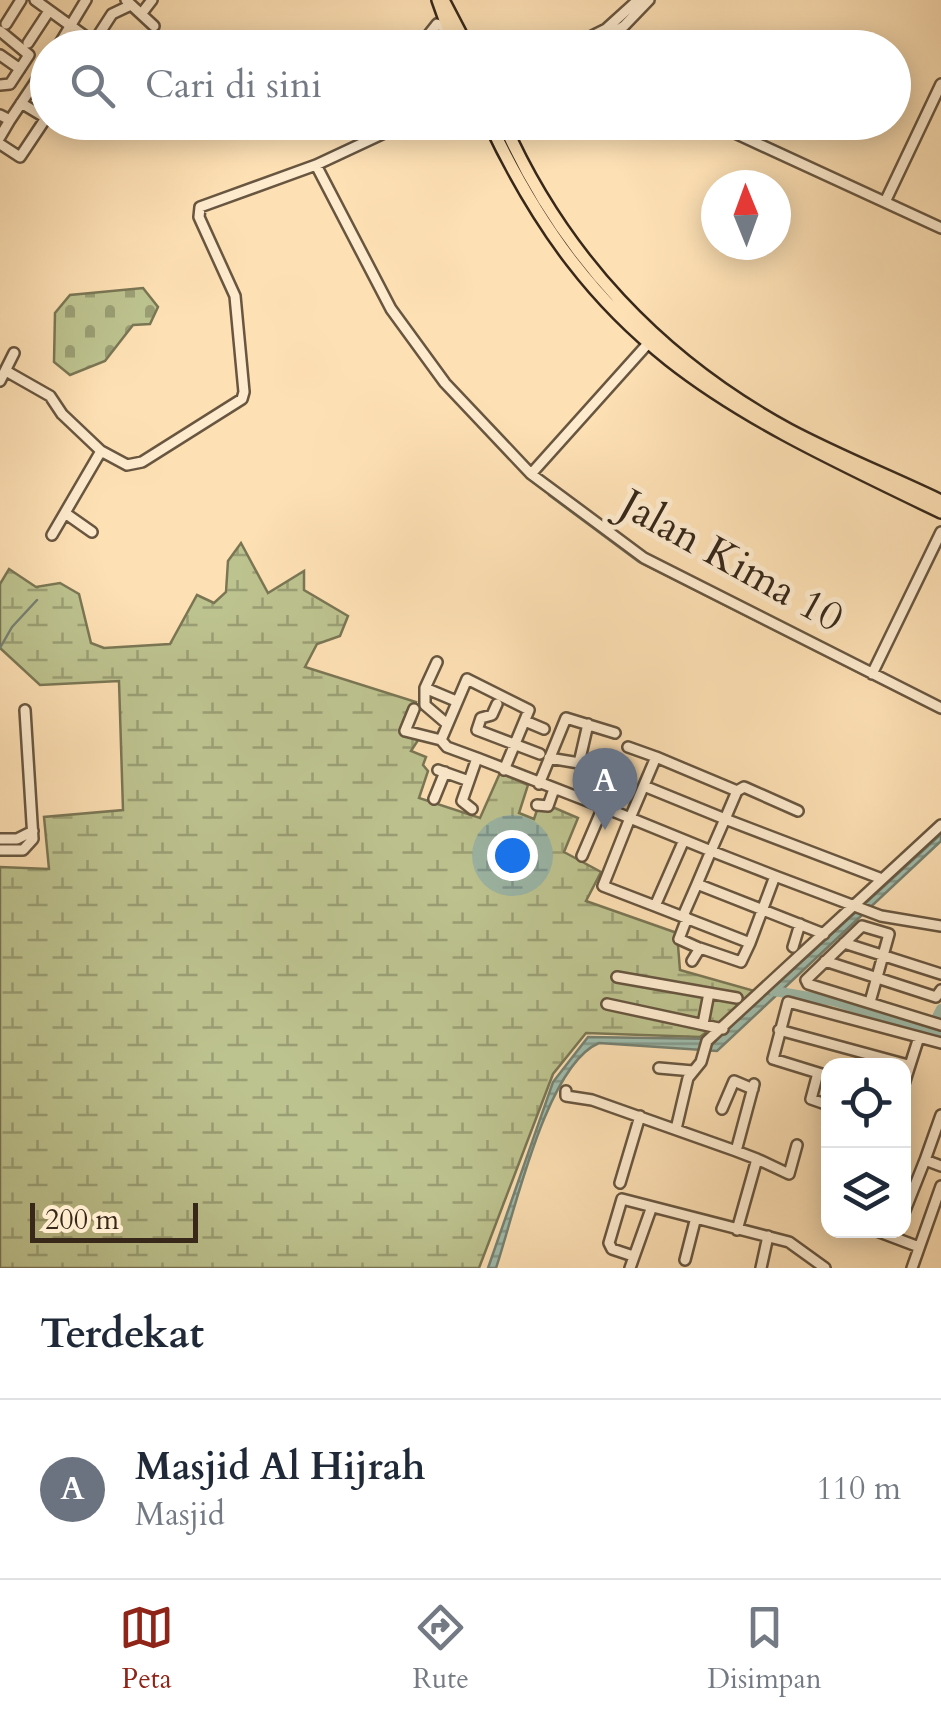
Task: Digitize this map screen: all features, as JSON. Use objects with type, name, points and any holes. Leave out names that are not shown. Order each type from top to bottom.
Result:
[{"type":"main road","points":[[440,0],[446,30]]},
{"type":"main road","points":[[440,0],[458,30]]},
{"type":"main road","points":[[496,140],[516,182],[575,270],[651,340],[764,426],[941,512]]},
{"type":"main road","points":[[511,140],[526,174],[570,245],[651,340],[791,431],[941,502]]},
{"type":"street","points":[[0,85],[10,84],[28,52],[2,29],[21,0]]},
{"type":"street","points":[[35,0],[50,6],[73,30]]},
{"type":"street","points":[[70,28],[86,0]]},
{"type":"street","points":[[142,13],[152,0]]},
{"type":"street","points":[[610,30],[638,0]]},
{"type":"street","points":[[611,30],[650,0]]},
{"type":"street","points":[[102,30],[128,2],[154,26]]},
{"type":"street","points":[[36,30],[50,6]]},
{"type":"street","points":[[435,30],[442,22]]},
{"type":"street","points":[[0,55],[20,69]]},
{"type":"street","points":[[885,202],[941,84]]},
{"type":"street","points":[[30,90],[5,118],[0,141],[20,156],[30,140]]},
{"type":"street","points":[[21,103],[30,108]]},
{"type":"street","points":[[14,353],[3,376],[50,396],[62,414],[101,451],[133,465],[242,399],[245,383],[237,354],[235,296],[198,210],[202,204],[316,165],[369,140]]},
{"type":"street","points":[[750,140],[941,228]]},
{"type":"street","name":"Jalan Kima 10","points":[[316,165],[391,310],[445,383],[532,474],[631,550],[941,708]]},
{"type":"street","points":[[532,474],[651,340]]},
{"type":"street","points":[[52,535],[101,451]]},
{"type":"street","points":[[65,513],[92,532]]},
{"type":"street","name":"Jalan Kima 10","points":[[872,674],[941,532]]},
{"type":"street","points":[[437,662],[425,688],[425,706],[446,722]]},
{"type":"street","points":[[440,740],[469,680],[528,709],[504,770]]},
{"type":"street","points":[[425,688],[456,701]]},
{"type":"street","points":[[497,704],[492,715],[481,718],[476,728],[545,756],[579,763],[588,724]]},
{"type":"street","points":[[414,709],[405,731],[440,740],[447,747],[504,770],[859,907],[896,920],[941,926]]},
{"type":"street","points":[[0,850],[22,850],[30,845],[33,832],[25,710]]},
{"type":"street","points":[[540,784],[545,756],[564,720],[615,733]]},
{"type":"street","points":[[525,721],[544,729]]},
{"type":"street","points":[[628,747],[737,792]]},
{"type":"street","points":[[472,809],[462,803],[477,758]]},
{"type":"street","points":[[656,758],[603,886],[750,943]]},
{"type":"street","points":[[434,798],[442,771],[469,781]]},
{"type":"street","points":[[644,786],[882,879]]},
{"type":"street","points":[[776,876],[742,962],[679,939],[697,884],[737,792],[744,787],[798,810]]},
{"type":"street","points":[[538,805],[548,806],[554,789]]},
{"type":"street","points":[[582,856],[603,807]]},
{"type":"street","points":[[676,1129],[706,1046],[824,934],[859,907],[882,879],[941,825]]},
{"type":"street","points":[[0,839],[18,839],[33,832]]},
{"type":"street","points":[[655,906],[684,840]]},
{"type":"street","points":[[697,884],[824,934]]},
{"type":"street","points":[[793,947],[800,924]]},
{"type":"street","points":[[870,1002],[889,934],[862,926],[806,980],[808,984],[936,1024]]},
{"type":"street","points":[[844,943],[941,974]]},
{"type":"street","points":[[692,961],[698,948]]},
{"type":"street","points":[[825,961],[936,997],[941,990]]},
{"type":"street","points":[[618,977],[736,998]]},
{"type":"street","points":[[704,1024],[710,993]]},
{"type":"street","points":[[821,1073],[773,1059],[785,1005],[791,1002],[941,1044]]},
{"type":"street","points":[[607,1004],[723,1029]]},
{"type":"street","points":[[780,1030],[882,1058]]},
{"type":"street","points":[[911,1058],[919,1037]]},
{"type":"street","points":[[659,1068],[694,1071]]},
{"type":"street","points":[[821,1078],[811,1100],[821,1103]]},
{"type":"street","points":[[722,1109],[734,1080],[754,1086],[736,1151]]},
{"type":"street","points":[[566,1092],[566,1096],[640,1116],[788,1174],[797,1146]]},
{"type":"street","points":[[911,1194],[941,1115]]},
{"type":"street","points":[[620,1183],[640,1116]]},
{"type":"street","points":[[737,1230],[756,1159]]},
{"type":"street","points":[[924,1160],[941,1166]]},
{"type":"street","points":[[912,1268],[941,1186]]},
{"type":"street","points":[[633,1256],[612,1249],[609,1243],[622,1200],[694,1221],[768,1236],[803,1248],[821,1266]]},
{"type":"street","points":[[630,1268],[652,1209]]},
{"type":"street","points":[[685,1260],[694,1221]]},
{"type":"street","points":[[760,1268],[768,1236]]},
{"type":"street","points":[[902,1238],[919,1247]]},
{"type":"green space","points":[[143,288],[158,307],[150,324],[133,325],[105,361],[70,375],[54,362],[55,313],[70,295]]},
{"type":"green space","points":[[241,543],[268,593],[304,571],[304,590],[348,616],[340,636],[317,644],[305,667],[416,702],[405,729],[422,734],[411,751],[426,757],[423,765],[428,771],[419,798],[480,818],[500,773],[528,785],[519,813],[534,819],[537,810],[555,808],[578,818],[564,852],[601,872],[586,901],[677,933],[680,970],[758,992],[700,1037],[586,1033],[553,1074],[479,1268],[0,1268],[0,867],[49,869],[44,817],[123,810],[119,681],[40,685],[0,648],[0,584],[9,569],[36,587],[60,583],[79,594],[91,643],[104,648],[170,644],[197,595],[214,603],[226,592],[228,561]]},
{"type":"shaded area","points":[[941,834],[941,841],[717,1051],[599,1043],[580,1057],[548,1110],[496,1268],[488,1268],[553,1082],[588,1037],[717,1039]]},
{"type":"waterway","points":[[549,495],[639,562],[941,714]]},
{"type":"waterway","points":[[0,648],[12,627],[37,600]]},
{"type":"waterway","points":[[774,991],[833,1001],[941,1034]]},
{"type":"waterway","points":[[930,1031],[941,1009]]},
{"type":"place","name":"Masjid Al Hijrah","points":[[605,830]]}]
